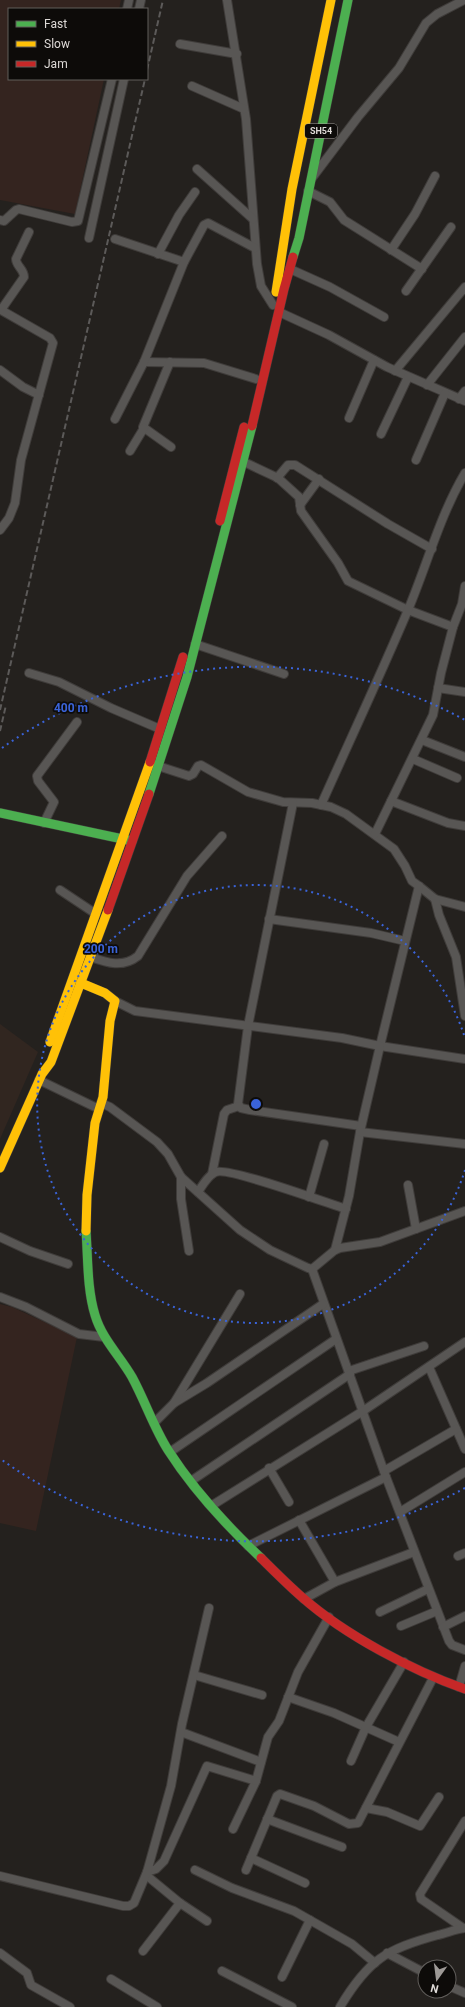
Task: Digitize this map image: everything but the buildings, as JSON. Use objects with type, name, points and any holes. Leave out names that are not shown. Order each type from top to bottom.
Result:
[{"type":"main road","name":"SH54","points":[[280,260],[292,189],[331,0]]},
{"type":"main road","name":"SH54","points":[[291,265],[288,250],[338,0]]},
{"type":"main road","name":"SH54","points":[[291,265],[311,179],[348,0]]},
{"type":"main road","name":"SH54","points":[[280,260],[288,250]]},
{"type":"main road","points":[[41,1077],[43,1059],[96,914],[184,656],[256,379],[273,304],[280,260]]},
{"type":"main road","points":[[0,1168],[41,1077],[51,1062],[133,841],[158,766],[195,644],[244,462],[291,265]]},
{"type":"main road","points":[[0,814],[133,841]]},
{"type":"main road","points":[[81,983],[105,993],[115,1002],[110,1021],[109,1045],[100,1106],[95,1123],[87,1195],[86,1242],[92,1302],[95,1316],[104,1338],[119,1355],[132,1377],[170,1452],[211,1506],[248,1546],[304,1599],[351,1633],[433,1678],[462,1688]]},
{"type":"street","points":[[227,0],[237,54],[244,109],[255,248],[260,286],[273,304]]},
{"type":"street","points":[[311,179],[358,117],[400,68],[426,23],[437,14],[464,0]]},
{"type":"street","points":[[180,44],[237,54]]},
{"type":"street","points":[[0,220],[4,221],[19,209],[72,222],[78,221],[112,80]]},
{"type":"street","points":[[89,238],[124,80]]},
{"type":"street","points":[[192,86],[244,109]]},
{"type":"street","points":[[197,169],[253,219]]},
{"type":"street","points":[[392,250],[415,214],[435,176]]},
{"type":"street","points":[[308,191],[330,202],[344,220],[422,269]]},
{"type":"street","points":[[158,254],[179,215],[194,192]]},
{"type":"street","points":[[115,419],[144,362],[184,262],[192,245],[207,223],[255,248]]},
{"type":"street","points":[[406,292],[451,227]]},
{"type":"street","points":[[0,530],[9,518],[15,503],[21,460],[53,341],[3,312],[1,309],[24,276],[17,264],[16,259],[29,232]]},
{"type":"street","points":[[115,239],[184,262]]},
{"type":"street","points":[[291,265],[384,317]]},
{"type":"street","points":[[395,371],[465,287]]},
{"type":"street","points":[[279,312],[329,335],[395,371],[445,393],[462,400],[465,391]]},
{"type":"street","points":[[427,385],[465,337]]},
{"type":"street","points":[[350,418],[374,360]]},
{"type":"street","points":[[144,362],[204,363],[256,379]]},
{"type":"street","points":[[130,451],[144,428],[170,362]]},
{"type":"street","points":[[0,370],[23,387],[39,395]]},
{"type":"street","points":[[381,434],[408,377]]},
{"type":"street","points":[[416,460],[445,393]]},
{"type":"street","points":[[144,428],[171,447]]},
{"type":"street","points":[[244,462],[277,478],[298,497],[304,515],[338,563],[348,581],[408,610],[453,627]]},
{"type":"street","points":[[277,478],[291,464],[319,479],[388,524],[432,549]]},
{"type":"street","points":[[320,805],[408,610],[451,498],[465,473]]},
{"type":"street","points":[[300,505],[319,479]]},
{"type":"street","points":[[375,834],[413,759],[436,708],[438,688],[453,627],[462,604],[465,586]]},
{"type":"street","points":[[195,644],[284,674]]},
{"type":"street","points":[[29,673],[59,682],[111,708],[160,729]]},
{"type":"street","points":[[438,688],[465,692]]},
{"type":"street","points":[[44,823],[54,802],[38,781],[37,776],[77,722]]},
{"type":"street","points":[[422,740],[465,757]]},
{"type":"street","points":[[413,759],[457,778]]},
{"type":"street","points":[[158,766],[190,776],[198,766],[201,765],[248,792],[293,803],[320,805],[346,814],[394,849],[405,866],[412,881],[435,899],[465,907]]},
{"type":"street","points":[[391,801],[448,823],[465,826]]},
{"type":"street","points":[[239,1106],[238,1102],[248,1026],[293,803]]},
{"type":"street","points":[[91,956],[115,964],[131,960],[138,956],[187,876],[222,836]]},
{"type":"street","points":[[335,1250],[346,1209],[361,1129],[404,941],[419,886]]},
{"type":"street","points":[[60,890],[96,914]]},
{"type":"street","points":[[435,899],[439,914],[455,953],[465,1016]]},
{"type":"street","points":[[269,919],[371,934],[404,941]]},
{"type":"street","points":[[115,1002],[135,1011],[342,1038],[380,1046],[465,1059]]},
{"type":"street","points":[[41,1077],[100,1106],[110,1107],[157,1142],[168,1154],[181,1177],[232,1223],[255,1241],[312,1269],[323,1304],[385,1474],[443,1627],[450,1644],[465,1650]]},
{"type":"street","points":[[198,1192],[212,1174],[224,1114],[227,1110],[239,1106],[257,1111],[361,1129],[465,1144]]},
{"type":"street","points":[[309,1197],[324,1144]]},
{"type":"street","points":[[212,1174],[222,1171],[243,1176],[346,1209]]},
{"type":"street","points":[[181,1177],[181,1199],[189,1251]]},
{"type":"street","points":[[408,1185],[416,1229]]},
{"type":"street","points":[[312,1269],[335,1250],[374,1243],[465,1211]]},
{"type":"street","points":[[0,1237],[30,1252],[68,1264]]},
{"type":"street","points":[[174,1403],[240,1294]]},
{"type":"street","points":[[0,1297],[26,1307],[79,1334],[104,1338]]},
{"type":"street","points":[[154,1423],[174,1403],[207,1383],[323,1304]]},
{"type":"street","points":[[170,1452],[336,1339]]},
{"type":"street","points":[[211,1506],[269,1468],[363,1411],[465,1342]]},
{"type":"street","points":[[191,1481],[349,1372],[424,1346]]},
{"type":"street","points":[[429,1367],[465,1449]]},
{"type":"street","points":[[248,1546],[385,1474],[456,1429]]},
{"type":"street","points":[[269,1468],[289,1502]]},
{"type":"street","points":[[400,1512],[465,1472]]},
{"type":"street","points":[[299,1520],[335,1582]]},
{"type":"street","points":[[304,1599],[335,1582],[414,1552]]},
{"type":"street","points":[[380,1612],[428,1589]]},
{"type":"street","points":[[0,1876],[127,1906],[135,1900],[147,1874],[166,1804],[209,1608]]},
{"type":"street","points":[[400,1626],[437,1611]]},
{"type":"street","points":[[443,1627],[465,1616]]},
{"type":"street","points":[[233,1829],[256,1782],[260,1762],[268,1737],[279,1721],[303,1661],[329,1617]]},
{"type":"street","points":[[350,1761],[366,1727],[404,1662]]},
{"type":"street","points":[[462,1688],[465,1666]]},
{"type":"street","points":[[194,1675],[262,1695]]},
{"type":"street","points":[[246,1870],[277,1796],[280,1794],[314,1806],[352,1825],[358,1823],[433,1678]]},
{"type":"street","points":[[288,1697],[334,1713],[399,1742]]},
{"type":"street","points":[[181,1732],[260,1762]]},
{"type":"street","points":[[147,1874],[156,1869],[164,1861],[207,1766],[256,1782]]},
{"type":"street","points":[[366,1808],[387,1812],[420,1826],[439,1797]]},
{"type":"street","points":[[268,1819],[342,1847]]},
{"type":"street","points":[[464,1928],[422,1899],[420,1894],[465,1821]]},
{"type":"street","points":[[251,1858],[305,1883]]},
{"type":"street","points":[[195,1870],[232,1888],[284,1906],[352,1944],[375,1963]]},
{"type":"street","points":[[147,1874],[180,1903],[207,1921]]},
{"type":"street","points":[[143,1951],[180,1903]]},
{"type":"street","points":[[282,1977],[310,1920]]},
{"type":"street","points":[[340,2007],[356,1981],[388,1953],[411,1942],[464,1928]]},
{"type":"street","points":[[0,1953],[27,1973],[31,1985],[70,2007]]},
{"type":"street","points":[[388,1953],[417,1969]]},
{"type":"street","points":[[222,1970],[292,2007]]},
{"type":"street","points":[[111,1979],[157,2007]]},
{"type":"shaded area","points":[[0,0],[121,0],[119,8],[8,8],[8,80],[104,80],[75,214],[0,200]]},
{"type":"shaded area","points":[[0,1024],[38,1052],[0,1139]]},
{"type":"shaded area","points":[[0,1304],[12,1307],[77,1337],[36,1531],[0,1523]]},
{"type":"railway","points":[[148,66],[163,0]]},
{"type":"railway","points":[[0,710],[145,80]]},
{"type":"railway","points":[[0,731],[6,705]]},
{"type":"traffic: fast","points":[[293,257],[299,238],[348,0]]},
{"type":"traffic: fast","points":[[149,794],[187,677],[252,426]]},
{"type":"traffic: fast","points":[[0,813],[132,841]]},
{"type":"traffic: fast","points":[[86,1231],[90,1295],[95,1315],[102,1332],[132,1377],[158,1433],[178,1465],[188,1479],[236,1534],[261,1558]]},
{"type":"traffic: slow","points":[[276,292],[292,189],[331,0]]},
{"type":"traffic: slow","points":[[50,1042],[150,762]]},
{"type":"traffic: slow","points":[[0,1168],[42,1074],[51,1062],[108,910]]},
{"type":"traffic: slow","points":[[81,983],[105,993],[115,1001],[110,1021],[103,1097],[95,1123],[87,1195],[86,1231]]},
{"type":"traffic: jam","points":[[252,426],[284,289],[293,257]]},
{"type":"traffic: jam","points":[[220,521],[244,427]]},
{"type":"traffic: jam","points":[[150,762],[183,657]]},
{"type":"traffic: jam","points":[[108,910],[149,794]]},
{"type":"traffic: jam","points":[[261,1558],[287,1584],[320,1612],[359,1638],[402,1662],[465,1689]]}]
